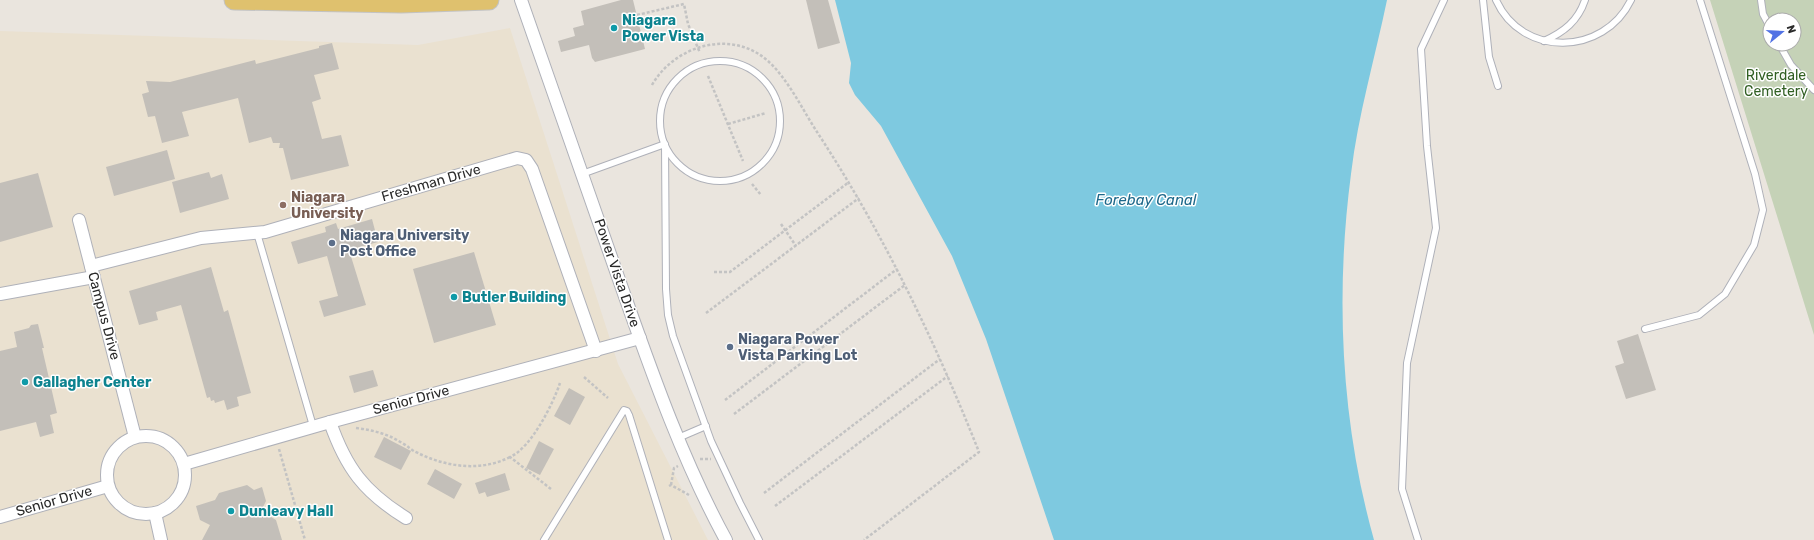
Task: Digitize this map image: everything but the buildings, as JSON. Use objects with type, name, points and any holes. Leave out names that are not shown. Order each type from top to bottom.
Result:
[{"type":"main road","points":[[234,0],[424,3],[489,0]]},
{"type":"street","name":"Power Vista Drive","points":[[521,0],[640,338],[678,438],[707,506],[726,540]]},
{"type":"street","name":"Freshman Drive","points":[[0,294],[92,272],[201,238],[265,232],[517,158],[526,160],[532,169],[596,351]]},
{"type":"street","name":"Campus Drive","points":[[79,220],[135,436]]},
{"type":"street","name":"Senior Drive","points":[[184,464],[313,426],[640,338]]},
{"type":"street","points":[[330,422],[345,458],[360,481],[373,495],[406,518]]},
{"type":"street","points":[[150,435],[165,440],[176,450],[184,464],[184,480],[179,494],[169,506],[155,513],[140,514],[126,509],[115,499],[108,486],[106,470],[111,456],[121,444],[135,436],[150,435]]},
{"type":"street","name":"Senior Drive","points":[[0,517],[108,486]]},
{"type":"street","points":[[155,513],[161,540]]},
{"type":"lane","points":[[1418,540],[1402,489],[1407,363],[1436,228],[1427,146],[1421,49],[1444,0]]},
{"type":"lane","points":[[1483,0],[1489,57],[1498,86]]},
{"type":"lane","points":[[1496,0],[1501,11],[1513,24],[1530,36],[1544,41],[1568,43],[1580,42],[1597,35],[1618,20],[1626,10],[1631,0]]},
{"type":"lane","points":[[1544,41],[1569,27],[1579,15],[1585,0]]},
{"type":"lane","points":[[1645,329],[1699,315],[1725,294],[1754,245],[1763,210],[1755,174],[1700,0]]},
{"type":"lane","points":[[1761,0],[1763,12]]},
{"type":"lane","points":[[1784,52],[1791,65],[1814,90]]},
{"type":"lane","points":[[665,144],[672,157],[685,170],[702,179],[722,182],[740,178],[757,169],[771,155],[779,138],[781,119],[777,100],[769,85],[758,72],[743,64],[720,60],[709,61],[693,66],[679,76],[668,90],[661,106],[660,124],[665,144],[666,289],[668,315],[673,336],[706,426],[740,503],[759,540]]},
{"type":"lane","points":[[582,174],[665,144]]},
{"type":"lane","points":[[257,233],[313,426]]},
{"type":"lane","points":[[544,540],[624,410],[627,411],[629,415],[668,540]]},
{"type":"lane","points":[[678,438],[706,426]]},
{"type":"path","points":[[637,15],[684,4],[688,24],[700,53]]},
{"type":"path","points":[[652,85],[668,63],[685,52],[710,44],[732,45],[746,48],[759,54],[767,60],[782,77],[859,198],[897,269],[948,376],[979,452],[864,540]]},
{"type":"path","points":[[708,76],[743,162]]},
{"type":"path","points":[[794,105],[799,104]]},
{"type":"path","points":[[728,124],[766,114]]},
{"type":"path","points":[[714,272],[730,272],[849,182]]},
{"type":"path","points":[[752,184],[762,195]]},
{"type":"path","points":[[706,313],[859,198]]},
{"type":"path","points":[[781,224],[796,246]]},
{"type":"path","points":[[725,400],[897,269]]},
{"type":"path","points":[[734,414],[905,285]]},
{"type":"path","points":[[764,493],[940,359]]},
{"type":"path","points":[[775,506],[948,376]]},
{"type":"path","points":[[584,377],[608,398]]},
{"type":"path","points":[[351,427],[383,433],[416,452],[444,463],[483,466],[510,457],[521,450],[530,440],[547,411],[560,383]]},
{"type":"path","points":[[277,444],[305,540]]},
{"type":"path","points":[[510,457],[551,489]]},
{"type":"path","points":[[695,459],[711,459]]},
{"type":"path","points":[[681,465],[674,468],[670,485],[689,495]]},
{"type":"shaded area","name":"Niagara University","points":[[510,28],[618,364],[708,540],[0,540],[0,31],[418,45]]},
{"type":"green space","name":"Riverdale Cemetery","points":[[1710,0],[1814,0],[1814,335]]},
{"type":"water","name":"Forebay Canal","points":[[835,0],[1387,0],[1362,108],[1354,152],[1346,220],[1343,266],[1344,358],[1348,405],[1354,450],[1374,540],[1054,540],[986,339],[952,256],[881,126],[855,95],[849,83],[851,63]]},
{"type":"place","name":"Niagara Power Vista","points":[[614,28]]},
{"type":"place","name":"Niagara University","points":[[283,205]]},
{"type":"place","name":"Niagara University Post Office","points":[[332,243]]},
{"type":"place","name":"Butler Building","points":[[454,297]]},
{"type":"place","name":"Niagara Power Vista Parking Lot","points":[[730,347]]},
{"type":"place","name":"Gallagher Center","points":[[25,382]]},
{"type":"place","name":"Dunleavy Hall","points":[[231,511]]}]
